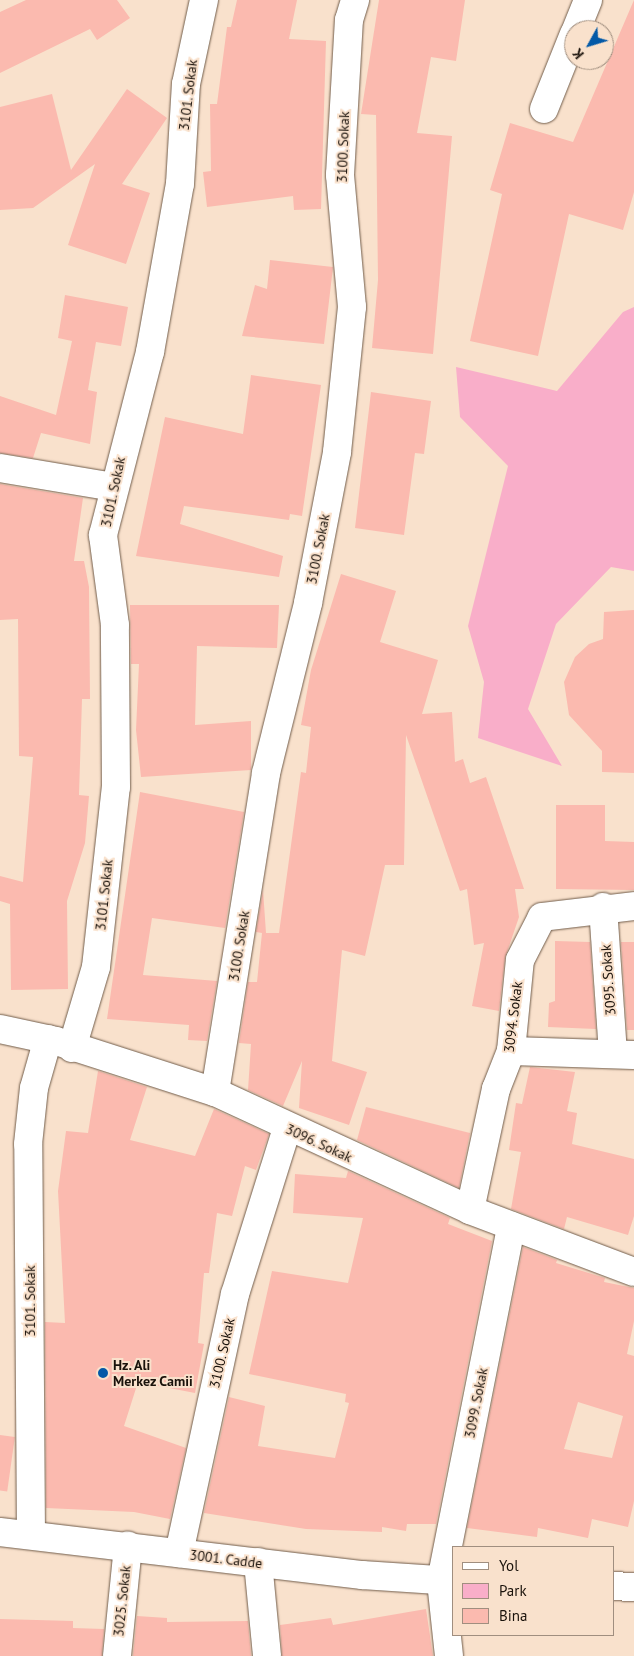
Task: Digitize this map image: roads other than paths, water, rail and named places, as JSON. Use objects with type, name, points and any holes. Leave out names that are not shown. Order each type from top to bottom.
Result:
[{"type":"street","name":"3101. Sokak","points":[[31,1535],[28,1144],[34,1088],[60,1044],[96,967],[116,787],[115,625],[103,535],[113,487],[152,343],[180,184],[186,84],[204,0]]},
{"type":"street","name":"3100. Sokak","points":[[215,1092],[266,773],[308,603],[336,452],[352,307],[340,174],[349,20],[355,0]]},
{"type":"street","points":[[580,20],[588,0]]},
{"type":"street","points":[[544,109],[564,59]]},
{"type":"street","points":[[0,468],[113,487]]},
{"type":"street","name":"3094. Sokak","points":[[470,1210],[496,1090],[511,1051],[520,960],[542,917],[603,907],[634,906]]},
{"type":"street","name":"3095. Sokak","points":[[511,1051],[624,1054],[603,907]]},
{"type":"street","name":"3096. Sokak","points":[[0,1029],[60,1044],[215,1092],[287,1128],[470,1210],[634,1272]]},
{"type":"street","name":"3100. Sokak","points":[[179,1553],[235,1294],[287,1128]]},
{"type":"street","name":"3099. Sokak","points":[[453,1546],[511,1226]]},
{"type":"street","name":"3001. Cadde","points":[[0,1532],[258,1562],[447,1581]]},
{"type":"street","name":"3025. Sokak","points":[[117,1656],[128,1546]]},
{"type":"street","name":"3099. Sokak","points":[[449,1656],[447,1581],[452,1553]]},
{"type":"street","points":[[258,1562],[267,1656]]},
{"type":"street","points":[[614,1586],[634,1587]]},
{"type":"place","name":"Hz. Ali Merkez Camii","points":[[103,1373]]}]
